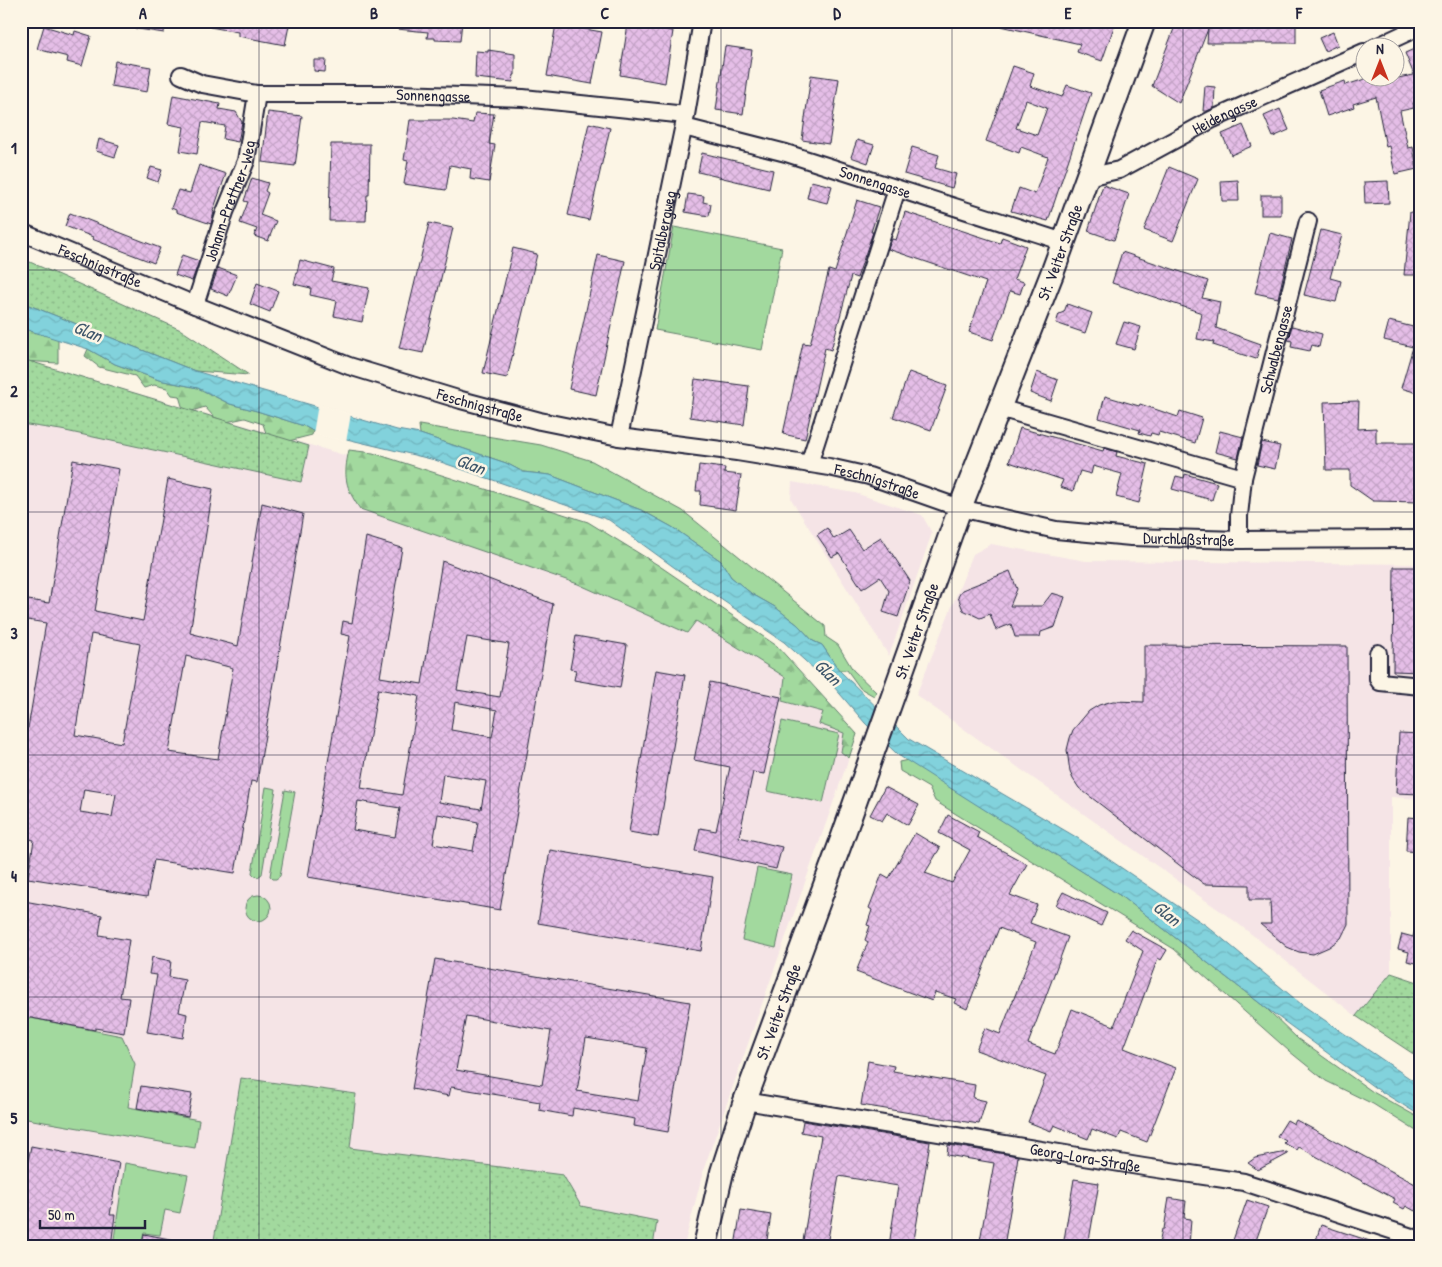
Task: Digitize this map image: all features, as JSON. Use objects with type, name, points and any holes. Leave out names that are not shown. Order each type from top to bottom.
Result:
[{"type":"main road","name":"St. Veiter Straße","points":[[705,1246],[722,1172],[745,1101],[852,812],[960,508],[1064,242],[1144,21]]},
{"type":"street","name":"Spitalbergweg","points":[[619,437],[685,121],[702,21]]},
{"type":"street","points":[[1395,38],[1421,26]]},
{"type":"street","name":"Heidengasse","points":[[1087,177],[1119,170],[1193,129],[1354,57]]},
{"type":"street","name":"Sonnengasse","points":[[181,75],[202,84],[257,94],[399,94],[523,98],[685,121],[1064,242]]},
{"type":"street","name":"Johann-Prettner-Weg","points":[[196,305],[225,212],[246,161],[257,94]]},
{"type":"street","points":[[809,464],[897,189]]},
{"type":"street","name":"Schwalbengasse","points":[[1238,540],[1243,478],[1308,221]]},
{"type":"street","name":"Feschnigstraße","points":[[21,232],[349,366],[461,400],[619,437],[737,452],[869,476],[960,508]]},
{"type":"street","points":[[999,408],[1243,478]]},
{"type":"street","name":"Durchlaßstraße","points":[[960,508],[1056,530],[1131,537],[1238,540],[1421,539]]},
{"type":"street","points":[[1378,653],[1378,679],[1380,682],[1421,686]]},
{"type":"street","name":"Georg-Lora-Straße","points":[[745,1101],[1136,1166],[1244,1182],[1421,1240]]},
{"type":"shaded area","points":[[21,361],[29,361],[347,456],[344,473],[351,495],[578,584],[687,633],[696,621],[785,677],[782,701],[823,712],[844,733],[841,752],[849,758],[704,1168],[684,1246],[21,1246]]},
{"type":"shaded area","points":[[792,482],[855,493],[922,515],[932,533],[889,656],[791,499]]},
{"type":"shaded area","points":[[991,544],[1086,561],[1421,564],[1421,799],[1391,797],[1391,973],[1356,1016],[1236,922],[916,695],[973,554]]},
{"type":"green space","points":[[674,227],[782,248],[762,350],[655,330]]},
{"type":"green space","points":[[21,258],[181,330],[249,375],[195,371],[21,302]]},
{"type":"green space","points":[[21,328],[58,338],[58,363],[21,361]]},
{"type":"green space","points":[[88,349],[115,364],[159,380],[198,388],[230,404],[304,426],[313,431],[312,435],[281,443],[268,439],[263,424],[245,418],[226,422],[214,417],[205,407],[192,411],[183,409],[179,396],[172,395],[167,388],[154,385],[144,388],[135,376],[99,367],[85,356]]},
{"type":"green space","points":[[21,361],[29,361],[309,446],[301,482],[61,430],[21,424]]},
{"type":"green space","points":[[419,425],[541,445],[592,461],[683,511],[825,626],[826,637],[838,645],[853,670],[876,692],[874,696],[860,688],[847,670],[839,670],[822,645],[813,641],[798,625],[775,607],[752,594],[731,577],[721,561],[672,527],[641,510],[550,475],[523,472],[506,463],[420,434]]},
{"type":"green space","points":[[349,450],[373,453],[588,522],[658,565],[777,646],[857,734],[849,758],[841,752],[844,733],[819,724],[823,712],[782,701],[785,677],[696,621],[687,633],[578,584],[360,509],[348,488],[346,467]]},
{"type":"green space","points":[[782,721],[839,734],[823,803],[767,791]]},
{"type":"green space","points":[[908,760],[1124,898],[1266,1008],[1298,1039],[1373,1092],[1421,1119],[1421,1134],[1373,1104],[1326,1081],[1289,1051],[1174,949],[935,801],[929,788],[900,771],[899,762]]},
{"type":"green space","points":[[266,787],[276,789],[262,874],[258,877],[252,873]]},
{"type":"green space","points":[[285,790],[295,792],[280,876],[273,879],[270,876]]},
{"type":"green space","points":[[757,868],[792,875],[776,948],[742,940]]},
{"type":"green space","points":[[258,895],[267,899],[271,908],[267,917],[258,921],[249,917],[245,908],[249,899]]},
{"type":"green space","points":[[1391,973],[1421,983],[1421,1059],[1356,1016]]},
{"type":"green space","points":[[21,1016],[122,1036],[135,1064],[128,1107],[199,1120],[195,1148],[21,1118]]},
{"type":"green space","points":[[241,1078],[356,1094],[350,1148],[563,1175],[581,1206],[657,1221],[653,1246],[213,1246]]},
{"type":"green space","points":[[125,1163],[188,1175],[180,1213],[165,1210],[160,1235],[144,1233],[141,1246],[113,1246]]},
{"type":"water","name":"Glan","points":[[21,302],[195,371],[397,430],[420,434],[506,463],[523,472],[550,475],[641,510],[672,527],[721,561],[731,577],[752,594],[775,607],[798,625],[813,641],[822,645],[839,670],[909,739],[1076,837],[1207,926],[1301,1004],[1421,1086],[1421,1116],[1374,1087],[1266,1008],[1124,898],[898,755],[865,723],[834,687],[784,642],[682,573],[609,520],[435,460],[313,431],[304,426],[230,404],[198,388],[159,380],[115,364],[88,349],[21,328]]},
{"type":"pier","points":[[318,404],[351,414],[346,442],[313,434]]},
{"type":"building","points":[[132,21],[165,21],[164,33],[132,28]]},
{"type":"building","points":[[210,21],[290,21],[285,45],[238,36],[238,32],[210,27]]},
{"type":"building","points":[[397,21],[462,21],[460,41],[435,40],[435,38],[427,38],[428,32],[397,29]]},
{"type":"building","points":[[1002,21],[1055,21],[1085,28],[1087,21],[1116,21],[1102,61],[1077,52],[1080,44],[1001,26]]},
{"type":"building","points":[[1177,21],[1296,22],[1296,43],[1207,43],[1208,29],[1179,103],[1152,86]]},
{"type":"building","points":[[556,24],[602,32],[592,84],[547,76]]},
{"type":"building","points":[[628,24],[673,31],[665,83],[620,75]]},
{"type":"building","points":[[44,26],[74,35],[75,31],[91,36],[82,66],[67,62],[68,57],[37,49]]},
{"type":"building","points":[[1333,32],[1338,45],[1325,51],[1319,38]]},
{"type":"building","points":[[725,46],[752,50],[743,114],[716,110]]},
{"type":"building","points":[[1421,46],[1421,90],[1418,84],[1421,101],[1413,103],[1414,108],[1400,111],[1408,148],[1413,147],[1417,169],[1395,174],[1389,146],[1386,147],[1376,97],[1353,104],[1354,107],[1327,116],[1319,90],[1345,81],[1346,85],[1354,82],[1354,88],[1404,88],[1404,77],[1414,75],[1405,53]]},
{"type":"building","points":[[488,50],[515,54],[513,82],[475,78],[476,51],[488,52]]},
{"type":"building","points":[[314,60],[326,60],[325,72],[314,71]]},
{"type":"building","points":[[115,61],[151,67],[147,92],[111,86]]},
{"type":"building","points":[[1013,66],[1034,73],[1030,86],[1062,97],[1067,85],[1091,93],[1048,221],[1011,211],[1019,188],[1035,194],[1048,157],[1021,147],[1019,153],[986,141]],"holes":[[[1026,100],[1047,108],[1037,135],[1016,128]]]},
{"type":"building","points":[[811,75],[839,79],[829,144],[802,140]]},
{"type":"building","points":[[1205,86],[1215,87],[1214,108],[1203,111]]},
{"type":"building","points":[[173,95],[220,104],[219,109],[236,112],[242,122],[238,142],[223,139],[225,126],[202,122],[197,154],[180,151],[184,127],[168,124]]},
{"type":"building","points":[[1280,109],[1289,130],[1273,137],[1264,116]]},
{"type":"building","points":[[268,112],[302,116],[295,166],[262,162]]},
{"type":"building","points":[[475,113],[494,114],[489,144],[495,145],[489,182],[470,179],[471,169],[450,165],[446,190],[404,184],[408,161],[404,160],[410,120],[453,120],[473,123]]},
{"type":"building","points":[[589,123],[610,128],[589,220],[568,215]]},
{"type":"building","points":[[1243,125],[1252,146],[1231,155],[1222,134]]},
{"type":"building","points":[[99,139],[119,145],[115,157],[96,151]]},
{"type":"building","points":[[857,140],[874,145],[868,163],[851,157]]},
{"type":"building","points":[[331,144],[370,144],[369,195],[367,195],[366,221],[329,221]]},
{"type":"building","points":[[912,147],[939,155],[935,168],[956,174],[952,188],[904,174]]},
{"type":"building","points":[[702,153],[773,170],[769,189],[698,172]]},
{"type":"building","points":[[199,165],[226,174],[213,211],[211,224],[176,212],[176,210],[171,208],[178,190],[190,193]]},
{"type":"building","points":[[151,167],[162,170],[158,182],[147,178]]},
{"type":"building","points":[[1169,167],[1198,179],[1173,241],[1144,230]]},
{"type":"building","points":[[252,178],[268,183],[265,191],[268,193],[260,215],[276,221],[268,241],[254,236],[257,229],[240,223],[248,202],[244,201]]},
{"type":"building","points":[[1238,180],[1239,201],[1222,201],[1221,181]]},
{"type":"building","points":[[811,181],[832,186],[827,203],[807,198]]},
{"type":"building","points":[[1388,181],[1389,203],[1365,204],[1364,182]]},
{"type":"building","points":[[1103,185],[1129,194],[1114,240],[1088,231]]},
{"type":"building","points":[[688,194],[704,196],[703,202],[711,204],[709,216],[685,212]]},
{"type":"building","points":[[1261,195],[1281,195],[1281,215],[1261,215]]},
{"type":"building","points":[[857,200],[879,207],[871,232],[873,232],[857,278],[851,276],[831,350],[825,348],[805,439],[783,434],[803,343],[810,344],[829,270],[835,272]]},
{"type":"building","points":[[905,212],[1000,243],[1002,237],[1026,246],[1014,279],[1024,282],[1020,294],[1010,291],[993,340],[969,332],[986,282],[888,249],[892,239],[896,240]]},
{"type":"building","points":[[1410,212],[1421,213],[1421,275],[1404,275]]},
{"type":"building","points":[[70,213],[160,248],[154,263],[92,239],[93,237],[65,226]]},
{"type":"building","points":[[429,223],[453,228],[423,353],[399,348]]},
{"type":"building","points":[[1321,230],[1342,235],[1330,278],[1341,281],[1336,302],[1304,295]]},
{"type":"building","points":[[1270,233],[1292,239],[1278,298],[1255,293]]},
{"type":"building","points":[[513,248],[537,254],[507,378],[483,373]]},
{"type":"building","points":[[1122,252],[1208,281],[1202,298],[1220,302],[1216,328],[1261,344],[1256,359],[1213,345],[1214,342],[1197,339],[1202,313],[1112,283]]},
{"type":"building","points":[[182,255],[199,261],[192,281],[175,275]]},
{"type":"building","points":[[598,255],[625,261],[596,395],[569,389]]},
{"type":"building","points":[[300,260],[334,269],[331,281],[369,288],[362,322],[334,316],[337,301],[310,295],[311,288],[294,284]]},
{"type":"building","points":[[218,268],[237,275],[228,296],[211,289]]},
{"type":"building","points":[[257,283],[278,291],[270,312],[250,304]]},
{"type":"building","points":[[1067,304],[1092,313],[1085,333],[1056,323],[1059,314],[1064,312]]},
{"type":"building","points":[[1389,321],[1421,329],[1421,394],[1401,388],[1413,347],[1384,340]]},
{"type":"building","points":[[1124,322],[1141,327],[1134,349],[1116,344]]},
{"type":"building","points":[[1292,326],[1322,334],[1319,347],[1312,345],[1310,351],[1291,347],[1292,341],[1288,340]]},
{"type":"building","points":[[909,372],[947,386],[931,430],[893,417]]},
{"type":"building","points":[[1037,372],[1058,380],[1051,401],[1030,393]]},
{"type":"building","points":[[695,379],[749,386],[744,425],[690,417]]},
{"type":"building","points":[[1105,396],[1139,406],[1140,404],[1178,417],[1180,411],[1202,418],[1195,443],[1159,432],[1158,435],[1151,433],[1150,436],[1139,433],[1140,430],[1099,418]]},
{"type":"building","points":[[1359,401],[1358,429],[1376,428],[1376,443],[1421,443],[1421,502],[1373,501],[1350,485],[1350,470],[1326,470],[1324,402]]},
{"type":"building","points":[[1020,428],[1103,451],[1104,448],[1117,452],[1116,456],[1148,464],[1139,503],[1116,497],[1122,474],[1093,466],[1091,474],[1080,471],[1073,491],[1060,487],[1063,480],[1009,462]]},
{"type":"building","points":[[1220,431],[1243,437],[1238,458],[1215,452]]},
{"type":"building","points":[[1262,442],[1280,446],[1275,469],[1257,465]]},
{"type":"building","points":[[73,460],[119,469],[95,611],[143,621],[168,479],[213,489],[190,633],[238,646],[262,503],[303,514],[257,782],[251,781],[235,873],[154,860],[147,897],[28,878],[34,840],[21,837],[21,726],[28,728],[46,623],[21,619],[21,599],[49,603]],"holes":[[[91,634],[140,644],[122,743],[75,735]],[[186,656],[233,668],[218,759],[169,752]],[[84,789],[116,794],[112,817],[80,812]]]},
{"type":"building","points":[[699,465],[725,468],[724,473],[741,475],[736,510],[700,505],[701,491],[696,491]]},
{"type":"building","points":[[1185,474],[1217,483],[1212,500],[1172,489],[1176,476],[1184,478]]},
{"type":"building","points":[[827,528],[834,539],[849,530],[862,549],[881,537],[910,581],[898,617],[883,612],[889,591],[880,577],[862,589],[839,553],[832,557],[817,535]]},
{"type":"building","points":[[366,537],[402,548],[380,677],[422,684],[442,561],[553,604],[500,910],[308,877],[350,636],[341,634],[343,621],[352,623]],"holes":[[[467,637],[509,644],[500,697],[457,690]],[[378,689],[419,696],[402,795],[361,788]],[[455,702],[497,710],[492,737],[451,730]],[[443,774],[486,781],[481,809],[439,802]],[[358,801],[400,808],[395,837],[353,830]],[[438,814],[478,822],[473,851],[433,844]]]},
{"type":"building","points":[[1394,567],[1421,567],[1421,672],[1393,671]]},
{"type":"building","points":[[1010,571],[1017,589],[1010,606],[1042,606],[1052,593],[1065,597],[1055,627],[1041,632],[1040,637],[1015,637],[1011,624],[996,630],[990,614],[980,618],[963,610],[958,597],[962,590]]},
{"type":"building","points":[[576,636],[627,645],[620,688],[574,680],[576,670],[570,669]]},
{"type":"building","points":[[1144,645],[1347,646],[1348,924],[1341,938],[1329,947],[1313,954],[1299,952],[1287,947],[1260,924],[1271,924],[1270,900],[1249,900],[1249,885],[1204,884],[1079,788],[1073,779],[1070,772],[1067,750],[1073,730],[1089,711],[1099,705],[1113,701],[1144,702]]},
{"type":"building","points":[[656,670],[685,675],[658,837],[629,832]]},
{"type":"building","points":[[710,682],[781,697],[764,774],[753,772],[739,837],[782,847],[776,869],[695,851],[700,828],[716,831],[730,767],[694,760]]},
{"type":"building","points":[[1399,733],[1421,734],[1421,794],[1396,793]]},
{"type":"building","points":[[885,787],[919,805],[908,825],[887,813],[882,821],[870,815]]},
{"type":"building","points":[[948,815],[979,832],[977,837],[1027,864],[1010,895],[1037,905],[1030,923],[1068,937],[1028,1044],[1055,1054],[1072,1009],[1114,1026],[1143,951],[1125,939],[1131,930],[1167,950],[1161,960],[1158,958],[1124,1048],[1176,1068],[1147,1142],[1121,1132],[1118,1139],[1092,1129],[1088,1139],[1054,1125],[1051,1131],[1028,1122],[1046,1076],[976,1050],[985,1028],[1000,1034],[1036,942],[999,928],[967,1009],[954,1003],[956,999],[935,992],[932,1001],[856,972],[868,942],[865,940],[870,926],[867,925],[872,910],[869,908],[882,874],[889,878],[915,833],[940,848],[925,873],[952,883],[970,850],[939,833]]},
{"type":"building","points":[[1408,817],[1421,818],[1421,852],[1406,851]]},
{"type":"building","points":[[550,850],[713,877],[701,951],[538,923]]},
{"type":"building","points":[[1063,892],[1107,913],[1101,926],[1056,905]]},
{"type":"building","points":[[24,901],[102,915],[99,935],[129,940],[120,997],[129,998],[124,1033],[95,1028],[95,1030],[21,1016],[21,919]]},
{"type":"building","points":[[1417,923],[1421,924],[1421,964],[1407,961],[1409,952],[1398,949],[1402,934],[1413,937]]},
{"type":"building","points":[[152,957],[171,961],[169,977],[185,980],[179,1012],[187,1014],[183,1038],[147,1032],[157,975],[149,974]]},
{"type":"building","points":[[435,959],[690,1002],[668,1132],[634,1126],[635,1119],[573,1108],[572,1116],[539,1110],[540,1102],[451,1087],[449,1096],[412,1089]],"holes":[[[466,1016],[551,1031],[542,1085],[456,1070]],[[586,1038],[647,1048],[638,1101],[577,1091]]]},
{"type":"building","points":[[868,1061],[894,1066],[893,1071],[975,1085],[973,1098],[986,1101],[979,1124],[861,1105]]},
{"type":"building","points":[[141,1086],[192,1094],[188,1117],[137,1108]]},
{"type":"building","points":[[1287,1120],[1294,1124],[1296,1120],[1419,1186],[1416,1191],[1421,1193],[1421,1199],[1415,1211],[1406,1206],[1404,1209],[1393,1203],[1395,1199],[1299,1147],[1297,1150],[1284,1143],[1286,1141],[1277,1136]]},
{"type":"building","points":[[803,1121],[930,1142],[913,1246],[889,1246],[898,1186],[839,1176],[827,1245],[803,1241],[821,1136],[801,1132]]},
{"type":"building","points":[[948,1145],[1018,1156],[1004,1246],[979,1246],[994,1163],[947,1155]]},
{"type":"building","points":[[31,1146],[119,1163],[110,1215],[115,1215],[111,1246],[21,1246],[21,1199]]},
{"type":"building","points":[[1287,1152],[1288,1154],[1258,1170],[1248,1163],[1255,1158]]},
{"type":"building","points":[[1074,1179],[1099,1183],[1088,1246],[1063,1246]]},
{"type":"building","points":[[1169,1198],[1186,1201],[1184,1218],[1191,1219],[1189,1246],[1159,1244],[1162,1229],[1164,1229]]},
{"type":"building","points":[[1247,1200],[1268,1207],[1254,1246],[1231,1246]]},
{"type":"building","points":[[741,1210],[771,1215],[766,1246],[735,1246]]},
{"type":"building","points":[[1321,1225],[1379,1244],[1379,1246],[1314,1246]]},
{"type":"building","points":[[144,1234],[175,1240],[175,1246],[142,1246]]}]
